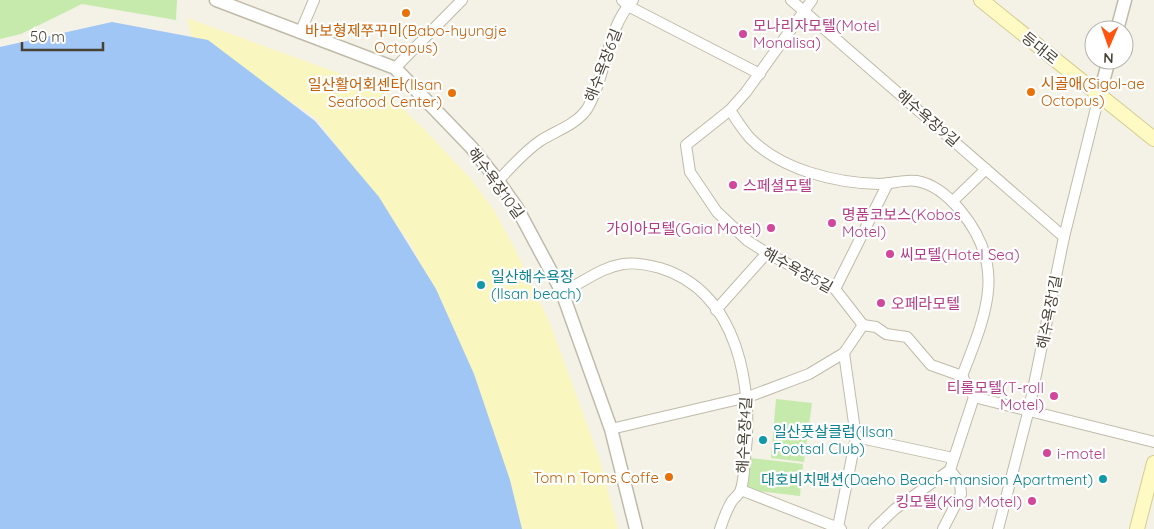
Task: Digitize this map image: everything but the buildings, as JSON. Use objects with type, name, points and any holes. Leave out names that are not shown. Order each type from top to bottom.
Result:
[{"type":"main road","name":"등대로","points":[[981,0],[1154,139]]},
{"type":"main road","points":[[1137,529],[1154,463]]},
{"type":"street","name":"해수욕장10길","points":[[216,0],[300,34],[395,68],[472,148],[517,208],[562,292],[611,430],[636,529]]},
{"type":"street","points":[[300,34],[314,0]]},
{"type":"street","points":[[395,68],[462,0]]},
{"type":"street","name":"해수욕장9길","points":[[791,0],[1064,237]]},
{"type":"street","name":"해수욕장5길","points":[[812,0],[760,74],[730,110],[686,145],[690,172],[717,212],[748,241],[835,289],[863,325]]},
{"type":"street","points":[[1119,20],[1124,1]]},
{"type":"street","points":[[628,2],[760,74]]},
{"type":"street","name":"해수욕장6길","points":[[498,181],[518,160],[540,142],[570,125],[586,110],[628,2]]},
{"type":"street","points":[[1099,96],[1106,70]]},
{"type":"street","name":"해수욕장1길","points":[[998,529],[1029,409],[1064,237],[1099,96]]},
{"type":"street","points":[[730,110],[750,138],[785,162],[832,179],[881,184],[918,181],[936,188],[952,201],[976,228],[986,256],[988,301],[962,376]]},
{"type":"street","points":[[952,201],[986,169]]},
{"type":"street","points":[[835,289],[888,183]]},
{"type":"street","points":[[716,310],[767,253]]},
{"type":"street","name":"해수욕장4길","points":[[562,292],[607,267],[626,263],[648,265],[671,272],[692,284],[728,326],[739,355],[748,397],[747,446],[741,490],[732,501],[720,529]]},
{"type":"street","points":[[611,430],[748,397],[809,374],[844,353],[863,325],[876,327],[886,334],[907,338],[931,365],[962,376],[974,397],[1029,409],[1154,442]]},
{"type":"street","points":[[741,490],[839,528],[856,437],[844,353]]},
{"type":"street","points":[[874,529],[895,510],[950,470],[974,397]]},
{"type":"street","points":[[856,437],[953,458]]},
{"type":"street","points":[[943,529],[961,494],[960,483],[950,470]]},
{"type":"green space","points":[[0,0],[177,0],[176,20],[82,4],[21,34],[0,39]]},
{"type":"green space","points":[[776,399],[812,403],[804,462],[771,458]]},
{"type":"green space","points":[[750,458],[803,464],[800,496],[750,490],[747,487]]},
{"type":"sand","name":"일산해수욕장 (Ilsan beach)","points":[[187,18],[382,89],[424,129],[471,179],[494,210],[515,249],[549,321],[599,457],[618,529],[514,529],[451,324],[410,243],[316,118],[192,38]]},
{"type":"water","points":[[112,22],[208,40],[315,121],[379,197],[436,289],[474,374],[510,480],[522,529],[0,529],[0,47]]},
{"type":"place","name":"바보형제쭈꾸미(Babo-hyungje Octopus)","points":[[406,13]]},
{"type":"place","name":"모나리자모텔(Motel Monalisa)","points":[[743,34]]},
{"type":"place","name":"시골애(Sigol-ae Octopus)","points":[[1031,92]]},
{"type":"place","name":"일산활어회센타(Ilsan Seafood Center)","points":[[452,93]]},
{"type":"place","name":"스페셜모텔","points":[[733,185]]},
{"type":"place","name":"명품코보스(Kobos Motel)","points":[[832,223]]},
{"type":"place","name":"가이아모텔(Gaia Motel)","points":[[771,228]]},
{"type":"place","name":"씨모텔(Hotel Sea)","points":[[890,254]]},
{"type":"place","name":"일산해수욕장 (Ilsan beach)","points":[[481,285]]},
{"type":"place","name":"오페라모텔","points":[[881,303]]},
{"type":"place","name":"티롤모텔(T-roll Motel)","points":[[1054,396]]},
{"type":"place","name":"일산풋살클럽(Ilsan Footsal Club)","points":[[763,440]]},
{"type":"place","name":"i-motel","points":[[1047,453]]},
{"type":"place","name":"Tom n Toms Coffe","points":[[669,477]]},
{"type":"place","name":"대호비치맨션(Daeho Beach-mansion Apartment)","points":[[1103,479]]},
{"type":"place","name":"킹모텔(King Motel)","points":[[1032,501]]}]
